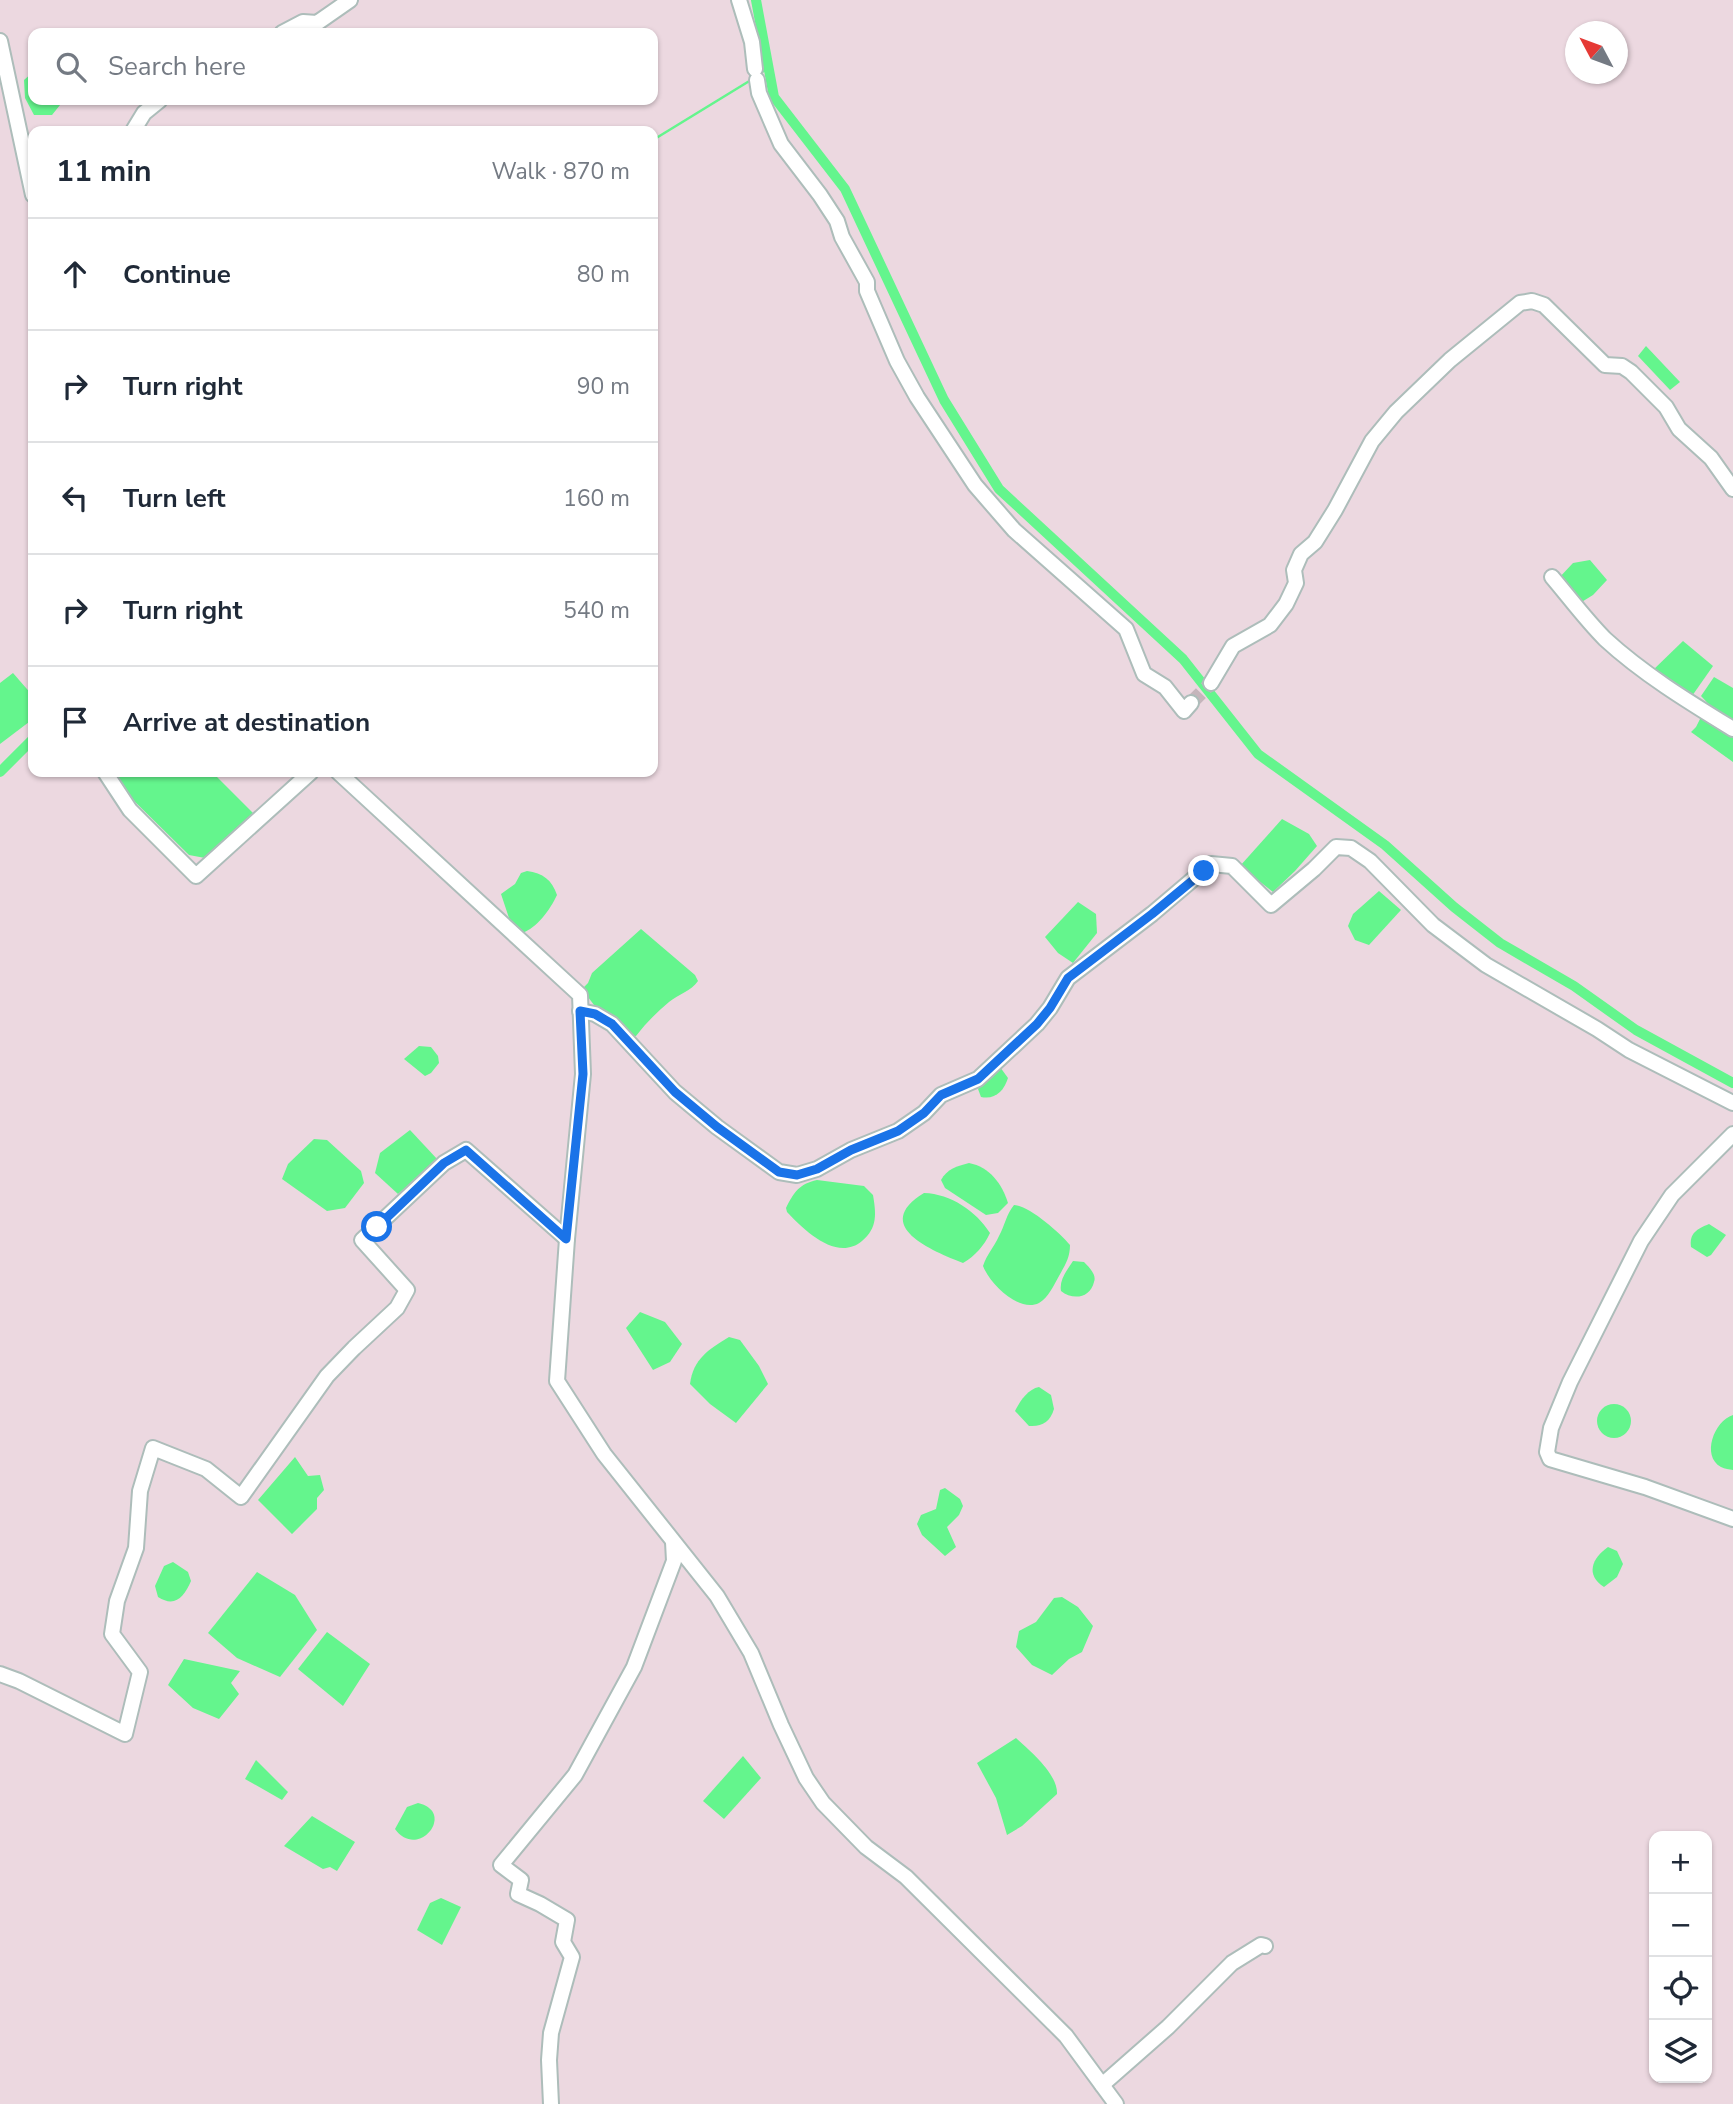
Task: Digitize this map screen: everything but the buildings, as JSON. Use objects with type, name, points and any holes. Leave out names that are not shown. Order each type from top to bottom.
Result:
[{"type":"street","points":[[292,28],[303,22],[317,23],[350,0]]},
{"type":"street","points":[[739,0],[752,42],[759,93],[781,144],[837,221],[842,237],[867,282],[867,291],[897,361],[917,397],[975,485],[1014,530],[1126,629],[1144,674],[1165,687],[1184,711],[1191,703]]},
{"type":"street","points":[[0,41],[28,172]]},
{"type":"street","points":[[136,126],[144,113],[154,105]]},
{"type":"street","points":[[1211,683],[1233,646],[1270,625],[1286,604],[1296,583],[1294,570],[1301,554],[1315,542],[1372,441],[1396,412],[1450,360],[1520,303],[1532,301],[1544,305],[1605,365],[1622,366],[1631,372],[1666,407],[1679,429],[1711,458],[1733,489]]},
{"type":"street","points":[[1552,577],[1604,637],[1626,657],[1684,699],[1733,729]]},
{"type":"street","points":[[108,777],[130,810],[196,876],[305,777]]},
{"type":"street","points":[[343,777],[580,995],[583,1074],[566,1239],[557,1381],[604,1454],[717,1596],[751,1653],[780,1725],[806,1778],[823,1803],[866,1847],[915,1887],[1066,2036],[1116,2104]]},
{"type":"street","points":[[580,1011],[595,1014],[612,1024],[675,1092],[717,1127],[779,1172],[797,1175],[817,1169],[851,1150],[898,1131],[924,1113],[941,1095],[978,1079],[1037,1024],[1068,978],[1152,914],[1211,864],[1233,866],[1270,905],[1314,869],[1336,846],[1351,848],[1370,861],[1433,925],[1486,965],[1629,1050],[1733,1103]]},
{"type":"street","points":[[1733,1134],[1672,1195],[1641,1241],[1570,1382],[1551,1428],[1547,1451],[1550,1459],[1644,1487],[1733,1519]]},
{"type":"street","points":[[0,1674],[125,1734],[140,1672],[113,1634],[117,1601],[136,1548],[140,1491],[153,1448],[206,1469],[241,1497],[327,1376],[397,1308],[407,1290],[362,1240],[444,1163],[466,1150],[566,1239]]},
{"type":"street","points":[[551,2104],[551,2033],[572,1957],[563,1942],[567,1920],[518,1894],[521,1880],[501,1865],[575,1775],[634,1667],[674,1562],[673,1542]]},
{"type":"street","points":[[1102,2085],[1233,1963],[1261,1945],[1265,1946]]},
{"type":"shaded area","points":[[28,76],[28,104],[25,98],[24,80]]},
{"type":"shaded area","points":[[29,105],[60,105],[52,115],[34,115]]},
{"type":"shaded area","points":[[1646,346],[1680,382],[1670,390],[1638,356]]},
{"type":"shaded area","points":[[1590,560],[1607,580],[1593,595],[1580,603],[1558,579],[1573,563]]},
{"type":"shaded area","points":[[1683,641],[1713,666],[1692,696],[1651,672]]},
{"type":"shaded area","points":[[13,673],[28,690],[28,723],[0,744],[0,683]]},
{"type":"shaded area","points":[[1714,677],[1733,688],[1733,720],[1716,712],[1701,696]]},
{"type":"shaded area","points":[[1702,715],[1733,733],[1733,762],[1691,732]]},
{"type":"shaded area","points":[[115,777],[217,777],[253,813],[205,858],[189,855],[125,792]]},
{"type":"shaded area","points":[[1282,819],[1309,834],[1317,846],[1273,892],[1240,866]]},
{"type":"shaded area","points":[[527,871],[546,878],[557,895],[542,918],[522,933],[510,921],[501,894],[515,884],[521,873]]},
{"type":"shaded area","points":[[1379,891],[1401,910],[1369,945],[1355,940],[1348,926],[1353,914]]},
{"type":"shaded area","points":[[1078,902],[1096,914],[1097,933],[1073,963],[1058,953],[1045,937]]},
{"type":"shaded area","points":[[641,929],[695,975],[698,981],[669,1002],[632,1037],[594,1005],[582,989],[592,973]]},
{"type":"shaded area","points":[[419,1046],[431,1047],[438,1056],[439,1063],[425,1076],[404,1059]]},
{"type":"shaded area","points":[[1000,1067],[1008,1078],[1004,1087],[995,1096],[981,1097],[978,1089],[986,1078]]},
{"type":"shaded area","points":[[410,1130],[438,1160],[398,1194],[375,1173],[380,1153]]},
{"type":"shaded area","points":[[314,1139],[327,1140],[361,1171],[364,1183],[345,1208],[327,1211],[282,1179],[288,1164]]},
{"type":"shaded area","points":[[969,1163],[989,1172],[1002,1189],[1008,1203],[998,1213],[986,1215],[945,1188],[941,1180],[946,1173]]},
{"type":"shaded area","points":[[817,1180],[864,1186],[873,1195],[873,1225],[862,1241],[852,1247],[832,1246],[812,1235],[787,1212],[786,1208],[798,1190]]},
{"type":"shaded area","points":[[924,1193],[944,1197],[962,1205],[978,1218],[990,1233],[979,1250],[963,1263],[923,1244],[912,1236],[905,1226],[903,1216],[909,1205]]},
{"type":"shaded area","points":[[1014,1205],[1036,1215],[1070,1245],[1067,1261],[1050,1291],[1042,1301],[1031,1305],[1006,1295],[992,1281],[983,1266]]},
{"type":"shaded area","points":[[1709,1224],[1726,1235],[1707,1257],[1691,1247],[1691,1238],[1695,1232]]},
{"type":"shaded area","points":[[1073,1261],[1084,1262],[1095,1279],[1089,1292],[1075,1297],[1061,1291],[1062,1279]]},
{"type":"shaded area","points":[[640,1312],[665,1322],[682,1344],[670,1362],[653,1370],[626,1328]]},
{"type":"shaded area","points":[[729,1337],[740,1340],[768,1384],[736,1423],[710,1404],[690,1384],[698,1361]]},
{"type":"shaded area","points":[[1039,1387],[1051,1395],[1054,1409],[1045,1423],[1029,1426],[1015,1411],[1028,1393]]},
{"type":"shaded area","points":[[1614,1404],[1626,1409],[1631,1421],[1626,1433],[1614,1438],[1602,1433],[1597,1421],[1602,1409]]},
{"type":"shaded area","points":[[1733,1415],[1733,1470],[1721,1467],[1715,1462],[1711,1447],[1720,1424]]},
{"type":"shaded area","points":[[295,1457],[308,1476],[320,1475],[324,1490],[317,1498],[317,1509],[292,1534],[258,1500]]},
{"type":"shaded area","points":[[945,1488],[960,1499],[963,1506],[959,1515],[947,1527],[956,1547],[945,1556],[922,1535],[917,1524],[921,1515],[936,1509],[940,1490]]},
{"type":"shaded area","points":[[1608,1547],[1617,1551],[1623,1564],[1617,1577],[1604,1587],[1594,1577],[1593,1567],[1598,1556]]},
{"type":"shaded area","points":[[173,1562],[188,1572],[191,1581],[182,1596],[169,1601],[158,1597],[155,1586],[164,1566]]},
{"type":"shaded area","points":[[257,1572],[295,1595],[317,1630],[280,1677],[237,1658],[208,1633]]},
{"type":"shaded area","points":[[1062,1597],[1078,1607],[1093,1626],[1082,1652],[1069,1659],[1052,1675],[1032,1665],[1016,1647],[1019,1631],[1036,1622],[1054,1598]]},
{"type":"shaded area","points":[[327,1632],[370,1664],[343,1706],[298,1669]]},
{"type":"shaded area","points":[[184,1659],[240,1671],[231,1683],[239,1694],[219,1719],[193,1708],[168,1685]]},
{"type":"shaded area","points":[[1016,1738],[1048,1771],[1057,1794],[1022,1826],[1007,1835],[996,1798],[977,1763]]},
{"type":"shaded area","points":[[743,1756],[761,1778],[724,1819],[703,1801]]},
{"type":"shaded area","points":[[256,1760],[288,1792],[282,1800],[245,1779]]},
{"type":"shaded area","points":[[418,1803],[429,1808],[434,1815],[434,1824],[423,1837],[414,1840],[404,1837],[395,1829],[407,1807]]},
{"type":"shaded area","points":[[312,1816],[355,1842],[337,1871],[330,1867],[323,1869],[284,1846]]},
{"type":"shaded area","points":[[441,1898],[461,1907],[442,1945],[417,1930],[430,1903]]},
{"type":"waterway","points":[[756,0],[774,97],[845,189],[944,400],[999,489],[1183,659],[1258,754],[1385,845],[1454,907],[1500,943],[1574,986],[1636,1030],[1733,1083]]},
{"type":"waterway","points":[[759,74],[768,68]]},
{"type":"waterway","points":[[658,137],[751,80]]},
{"type":"waterway","points":[[0,772],[28,744]]},
{"type":"tunnel","points":[[1191,703],[1211,683]]},
{"type":"route","points":[[377,1227],[444,1163],[466,1150],[566,1239],[583,1074],[580,1011],[603,1017],[612,1024],[675,1092],[717,1127],[779,1172],[797,1175],[817,1169],[851,1150],[898,1131],[924,1113],[941,1095],[978,1079],[1037,1024],[1068,978],[1204,871]]}]
